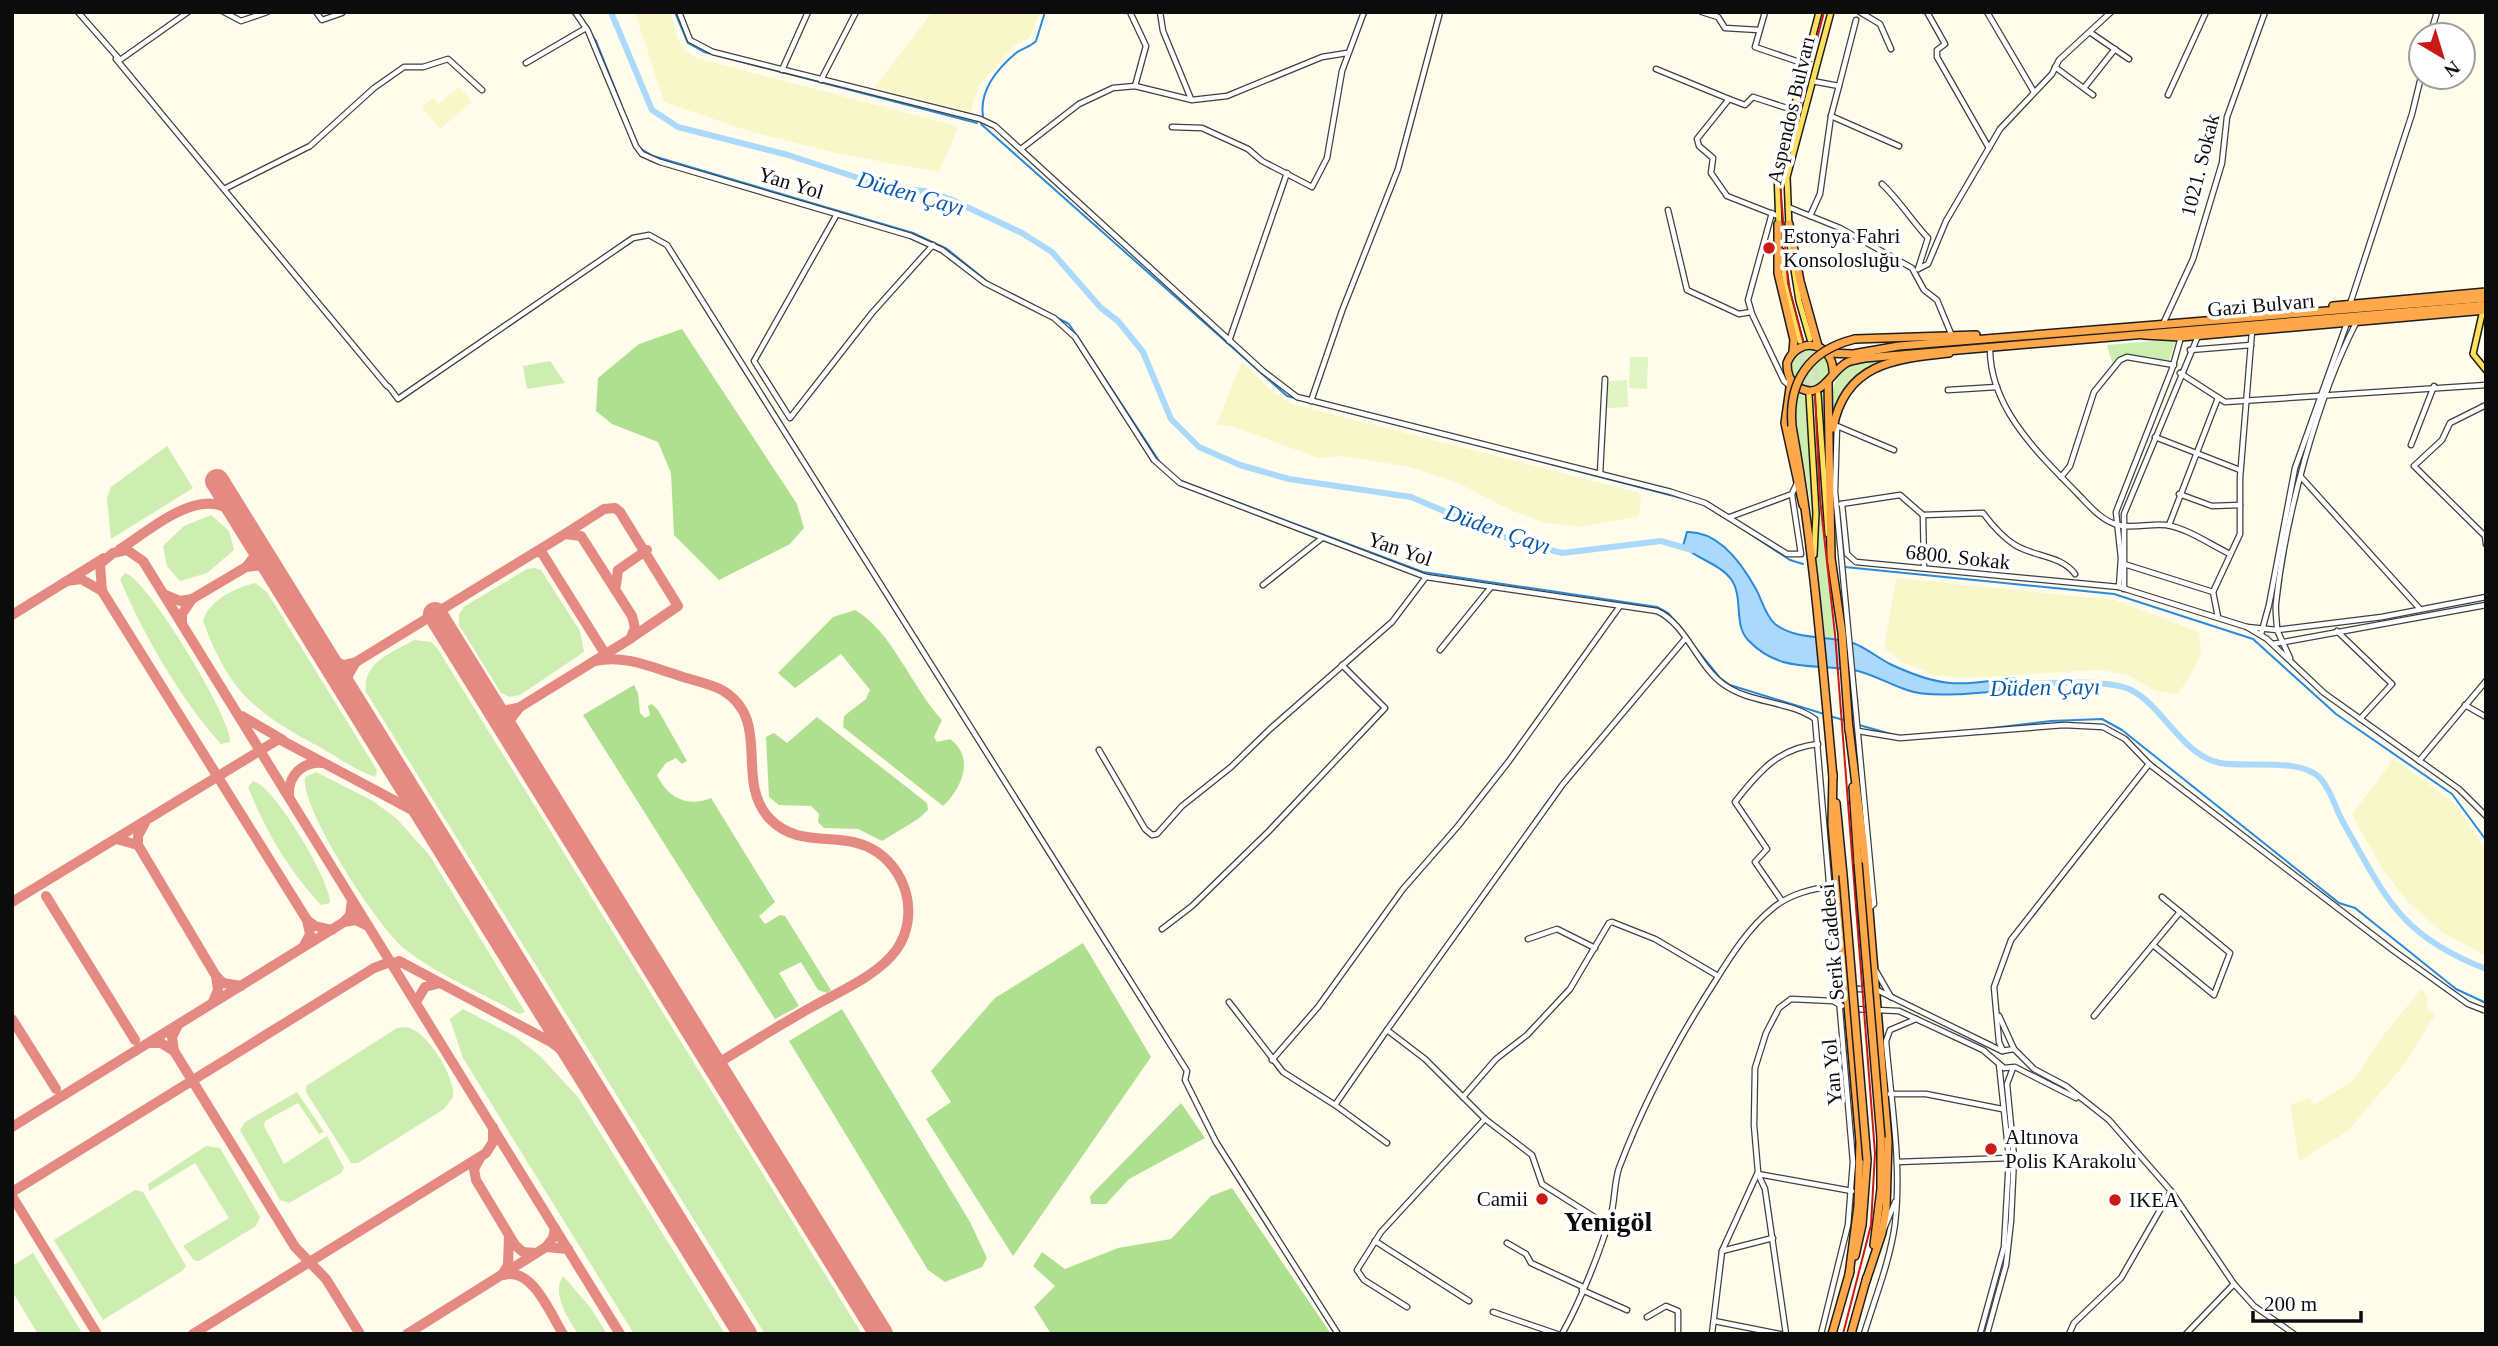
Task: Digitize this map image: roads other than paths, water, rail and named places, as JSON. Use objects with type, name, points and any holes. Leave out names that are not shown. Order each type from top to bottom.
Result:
[{"type":"highway","points":[[1776,218],[1778,273],[1794,340],[1793,352]]},
{"type":"highway","points":[[1789,224],[1800,281],[1818,346]]},
{"type":"highway","points":[[2163,324],[2183,318],[2486,292]]},
{"type":"highway","name":"Gazi Bulvarı","points":[[2057,333],[2486,298]]},
{"type":"highway","name":"Gazi Bulvarı","points":[[2039,341],[2485,308]]},
{"type":"highway","points":[[2133,333],[2158,338],[2181,337],[2485,308]]},
{"type":"highway","points":[[1811,544],[1792,426],[1793,393],[1807,365],[1827,349],[1855,339],[2057,333]]},
{"type":"highway","points":[[1811,544],[1785,423],[1790,384],[1787,363],[1793,352],[1802,345],[1818,346],[1828,353],[1844,355],[1899,346],[2057,333]]},
{"type":"highway","points":[[1790,384],[1809,391],[1817,390],[1828,381],[1833,372],[1849,361],[1865,358],[2039,341]]},
{"type":"highway","points":[[1831,439],[1843,396],[1868,370],[1899,360],[2039,341]]},
{"type":"highway","points":[[1828,353],[1833,372]]},
{"type":"highway","points":[[1828,381],[1831,439]]},
{"type":"highway","name":"Serik Caddesi","points":[[1831,439],[1831,558],[1846,634],[1845,676],[1881,1138],[1879,1217],[1866,1281],[1851,1334]]},
{"type":"highway","name":"Serik Caddesi","points":[[1811,544],[1867,1160],[1862,1225],[1832,1334]]},
{"type":"highway","points":[[1849,728],[1857,750],[1871,906],[1889,1182],[1882,1233],[1866,1281]]},
{"type":"highway","points":[[1833,774],[1834,849],[1845,1008],[1860,1142],[1858,1206],[1849,1275]]},
{"type":"main road","name":"Aspendos Bulvarı","points":[[1800,341],[1787,292],[1776,218],[1777,172],[1819,12]]},
{"type":"main road","name":"Aspendos Bulvarı","points":[[1810,339],[1791,265],[1787,177],[1831,12]]},
{"type":"main road","points":[[2485,308],[2473,354],[2486,370]]},
{"type":"main road","points":[[1818,394],[1824,508],[1831,558]]},
{"type":"main road","points":[[1809,395],[1816,513],[1813,558]]},
{"type":"street","points":[[78,12],[398,399],[633,238],[649,235],[667,245],[1187,1071],[1185,1080],[1216,1142],[1338,1334]]},
{"type":"street","points":[[116,59],[124,57],[188,12]]},
{"type":"street","points":[[224,12],[247,21],[267,12]]},
{"type":"street","points":[[316,12],[322,20],[342,13]]},
{"type":"street","name":"Yan Yol","points":[[575,12],[586,28],[631,137],[642,153],[660,162],[933,245],[985,283],[1068,327],[1154,460],[1175,480],[1426,577],[1663,614],[1724,685],[1815,719],[1844,993]]},
{"type":"street","points":[[679,12],[690,40],[698,46],[782,70],[980,119],[995,126],[1288,393],[1705,503],[1787,554],[1801,554],[1792,494],[1797,480]]},
{"type":"street","points":[[782,70],[808,12]]},
{"type":"street","points":[[821,80],[856,12]]},
{"type":"street","points":[[1130,12],[1146,46],[1135,86]]},
{"type":"street","points":[[1160,12],[1163,31],[1192,100]]},
{"type":"street","points":[[1172,127],[1202,128],[1248,149],[1262,161],[1287,173],[1308,188],[1316,183],[1329,150],[1347,53],[1364,12]]},
{"type":"street","points":[[1311,401],[1338,322],[1398,169],[1440,12]]},
{"type":"street","points":[[1702,12],[1718,17],[1725,28],[1759,30]]},
{"type":"street","points":[[1765,12],[1755,47],[1805,64]]},
{"type":"street","points":[[1860,12],[1880,24],[1891,49]]},
{"type":"street","points":[[1927,12],[1945,44],[1937,50],[1937,57],[1989,148]]},
{"type":"street","points":[[1987,12],[2034,92]]},
{"type":"street","points":[[1917,271],[1928,264],[1945,221],[2000,129],[2059,60],[2111,12]]},
{"type":"street","points":[[2168,95],[2206,12]]},
{"type":"street","name":"1021. Sokak","points":[[2163,324],[2193,259],[2222,163],[2227,117],[2265,12]]},
{"type":"street","points":[[1810,216],[1820,194],[1830,116],[1856,20]]},
{"type":"street","points":[[526,63],[586,28]]},
{"type":"street","points":[[2091,33],[2129,59]]},
{"type":"street","points":[[2084,88],[2115,49]]},
{"type":"street","points":[[1021,149],[1085,100],[1113,88],[1135,86],[1192,100],[1240,93],[1315,59],[1347,53]]},
{"type":"street","points":[[224,188],[310,146],[374,88],[406,66],[423,66],[448,59],[482,90]]},
{"type":"street","points":[[2055,67],[2093,95]]},
{"type":"street","points":[[1656,69],[1745,104],[1753,97],[1793,110]]},
{"type":"street","points":[[1812,81],[1839,86]]},
{"type":"street","points":[[2350,304],[2417,91]]},
{"type":"street","points":[[1729,99],[1697,139],[1699,146],[1713,158],[1711,173],[1727,195],[1776,218],[1750,288],[1751,312],[1784,381],[1790,384]]},
{"type":"street","points":[[1830,116],[1899,146]]},
{"type":"street","points":[[1229,341],[1287,173]]},
{"type":"street","points":[[1882,184],[1900,202],[1919,231],[1928,238],[1917,271],[1924,290],[1937,300],[1952,336]]},
{"type":"street","points":[[1788,206],[1840,229],[1917,271]]},
{"type":"street","points":[[1668,210],[1687,290],[1738,314],[1751,312]]},
{"type":"street","points":[[837,214],[754,361],[790,418],[872,313],[933,245]]},
{"type":"street","points":[[2293,662],[2277,630],[2276,604],[2301,476],[2327,397],[2357,321]]},
{"type":"street","points":[[2261,635],[2295,468],[2347,323]]},
{"type":"street","points":[[2218,617],[2213,592],[2240,534],[2240,471],[2252,330]]},
{"type":"street","points":[[2120,525],[2180,373],[2199,335]]},
{"type":"street","points":[[2122,588],[2120,525],[2116,512],[2174,365],[2181,337]]},
{"type":"street","points":[[2190,350],[2251,345]]},
{"type":"street","points":[[1990,349],[2002,401],[2041,460],[2062,477],[2098,515],[2120,525],[2169,525],[2230,554]]},
{"type":"street","points":[[2062,477],[2070,466],[2094,392],[2120,360],[2127,357],[2174,365]]},
{"type":"street","points":[[2180,373],[2225,402],[2327,397],[2434,386],[2486,385]]},
{"type":"street","points":[[1600,474],[1605,379]]},
{"type":"street","points":[[2412,445],[2433,395],[2434,386]]},
{"type":"street","points":[[1948,390],[1997,387]]},
{"type":"street","points":[[2169,525],[2218,398]]},
{"type":"street","points":[[2486,405],[2450,423],[2442,440],[2414,466],[2485,536],[2486,544]]},
{"type":"street","points":[[1857,750],[1854,678],[1846,634],[1841,559],[1838,426],[1894,450]]},
{"type":"street","points":[[2155,437],[2240,471]]},
{"type":"street","points":[[2301,476],[2420,610]]},
{"type":"street","points":[[1730,518],[1792,494]]},
{"type":"street","points":[[1792,494],[1801,500]]},
{"type":"street","points":[[2179,494],[2212,506],[2240,505]]},
{"type":"street","points":[[1840,504],[1900,495],[1923,514],[1983,513],[1996,530],[2016,546],[2065,564],[2075,574]]},
{"type":"street","name":"6800. Sokak","points":[[1840,504],[1847,554],[1856,562],[2122,588],[2247,627]]},
{"type":"street","points":[[1923,514],[1924,569]]},
{"type":"street","points":[[1263,585],[1323,538]]},
{"type":"street","points":[[2123,563],[2213,592]]},
{"type":"street","points":[[1099,750],[1145,829],[1152,835],[1157,834],[1182,806],[1231,767],[1400,614],[1426,577]]},
{"type":"street","points":[[1440,650],[1492,586]]},
{"type":"street","points":[[2247,627],[2277,630],[2420,610],[2486,597]]},
{"type":"street","points":[[1272,1060],[1318,1007],[1403,888],[1494,780],[1620,606]]},
{"type":"street","points":[[2273,644],[2486,606]]},
{"type":"street","points":[[2247,627],[2273,644],[2324,692],[2459,789],[2486,816]]},
{"type":"street","points":[[2337,631],[2392,684],[2360,719]]},
{"type":"street","points":[[1335,1105],[1563,783],[1685,639]]},
{"type":"street","points":[[1161,929],[1192,906],[1269,831],[1385,708],[1342,665]]},
{"type":"street","points":[[2419,761],[2486,681]]},
{"type":"street","points":[[2465,705],[2486,717]]},
{"type":"street","points":[[1858,731],[1900,738],[2064,725],[2103,727],[2125,739],[2149,764],[2394,951],[2468,1004],[2486,1011]]},
{"type":"street","points":[[1782,901],[1755,862],[1767,849],[1735,802],[1749,783],[1779,757],[1795,747],[1818,744]]},
{"type":"street","points":[[1819,754],[1831,749]]},
{"type":"street","points":[[1980,1334],[2004,1247],[2011,1157],[2002,1109],[1999,1062],[2002,1051],[1994,987],[2011,940],[2149,764]]},
{"type":"street","points":[[1829,859],[1834,849]]},
{"type":"street","points":[[1562,1334],[1607,1225],[1618,1172],[1646,1100],[1718,975],[1756,924],[1782,901],[1831,886],[1839,900]]},
{"type":"street","points":[[2153,945],[2214,995],[2230,953],[2162,897]]},
{"type":"street","points":[[2094,1016],[2180,912]]},
{"type":"street","points":[[1463,1097],[1496,1059],[1527,1035],[1555,1006],[1580,974],[1612,922],[1655,939],[1718,975]]},
{"type":"street","points":[[1528,939],[1557,929],[1595,948]]},
{"type":"street","points":[[1873,965],[1884,989],[1894,1000]]},
{"type":"street","points":[[1833,1001],[1857,987],[1875,989],[2002,1051],[2014,1049]]},
{"type":"street","points":[[1786,1334],[1765,1189],[1758,1174],[1754,1125],[1759,1049],[1785,1003],[1791,999],[1833,1001],[1845,1008],[1895,1011],[1917,1019],[1999,1062],[2007,1069],[2014,1068],[2084,1101]]},
{"type":"street","points":[[1230,1002],[1283,1072],[1387,1143]]},
{"type":"street","name":"Yan Yol","points":[[1821,1334],[1844,1250],[1852,1191],[1845,1008]]},
{"type":"street","points":[[1895,1011],[1900,1024]]},
{"type":"street","points":[[1997,1012],[2019,1057],[2109,1120],[2171,1191],[2234,1284],[2254,1306],[2294,1334]]},
{"type":"street","points":[[1864,1334],[1894,1227],[1898,1163],[1886,1041],[1890,1030],[1917,1019]]},
{"type":"street","points":[[1387,1030],[1425,1059],[1485,1119],[1532,1155],[1542,1184],[1607,1225]]},
{"type":"street","points":[[1987,1334],[2008,1254],[2011,1157],[2007,1084],[2019,1057]]},
{"type":"street","points":[[1884,1081],[1890,1094]]},
{"type":"street","points":[[1890,1094],[1926,1094],[2002,1109]]},
{"type":"street","points":[[1407,1307],[1370,1284],[1357,1270],[1375,1241],[1485,1119]]},
{"type":"street","points":[[1898,1163],[2011,1157]]},
{"type":"street","points":[[1758,1174],[1852,1191]]},
{"type":"street","points":[[1712,1334],[1722,1251],[1758,1174]]},
{"type":"street","points":[[2069,1334],[2074,1323],[2121,1278],[2171,1191]]},
{"type":"street","points":[[1882,1233],[1896,1199]]},
{"type":"street","points":[[1722,1251],[1773,1238]]},
{"type":"street","points":[[1375,1241],[1468,1301]]},
{"type":"street","points":[[1507,1243],[1526,1254],[1531,1264],[1627,1310]]},
{"type":"street","points":[[2186,1334],[2234,1284]]},
{"type":"street","points":[[1647,1317],[1666,1306],[1678,1311],[1678,1334]]},
{"type":"street","points":[[1493,1312],[1557,1334]]},
{"type":"street","points":[[1714,1321],[1780,1334]]},
{"type":"water","points":[[1687,532],[1709,537],[1729,551],[1751,581],[1769,617],[1784,629],[1793,633],[1853,643],[1890,664],[1924,678],[1964,683],[2015,678],[2025,688],[1965,694],[1918,693],[1858,671],[1786,663],[1773,658],[1743,634],[1735,586],[1721,569],[1683,546]]},
{"type":"waterway","name":"Düden Çayı","points":[[611,12],[652,110],[678,127],[788,155],[889,188],[925,191],[950,199],[1022,233],[1052,252],[1101,308],[1118,321],[1143,352],[1171,419],[1199,447],[1240,465],[1289,479],[1411,497],[1514,541],[1562,553],[1661,541],[1692,550]]},
{"type":"waterway","points":[[675,12],[688,43],[704,52],[977,123]]},
{"type":"waterway","points":[[983,116],[984,97],[991,81],[1016,53],[1036,41],[1045,12]]},
{"type":"waterway","points":[[578,13],[596,41],[622,106]]},
{"type":"waterway","points":[[981,124],[1287,396],[1693,501]]},
{"type":"waterway","points":[[641,149],[653,156],[913,233],[947,249],[988,282]]},
{"type":"waterway","points":[[1012,294],[1069,324],[1161,464]]},
{"type":"waterway","points":[[1181,481],[1423,572],[1657,607],[1668,613],[1678,625]]},
{"type":"waterway","points":[[1738,526],[1790,560],[1803,564]]},
{"type":"waterway","points":[[1845,567],[2114,594],[2253,639],[2336,714],[2452,794],[2486,840]]},
{"type":"waterway","points":[[1694,646],[1720,678],[1730,685],[1824,714]]},
{"type":"waterway","name":"Düden Çayı","points":[[2014,684],[2091,683],[2120,686],[2142,697],[2184,741],[2207,758],[2220,763],[2288,766],[2312,772],[2325,784],[2371,872],[2398,911],[2414,928],[2433,942],[2486,969]]},
{"type":"waterway","points":[[1829,716],[1844,720]]},
{"type":"waterway","points":[[1976,730],[2051,721],[2102,719],[2122,730],[2339,903],[2355,908],[2456,989],[2486,1003]]},
{"type":"waterway","points":[[1859,725],[1891,734]]},
{"type":"tunnel","points":[[1800,344],[1809,393]]},
{"type":"tunnel","points":[[1811,345],[1818,391]]},
{"type":"tram line","points":[[1803,341],[1788,283],[1780,182],[1824,12]]},
{"type":"tram line","points":[[1815,394],[1820,499],[1835,634],[1875,1153],[1871,1225],[1843,1334]]},
{"type":"place","name":"Estonya Fahri Konsolosluğu","points":[[1769,248]]},
{"type":"place","name":"Altınova Polis KArakolu","points":[[1991,1149]]},
{"type":"place","name":"Camii","points":[[1542,1199]]},
{"type":"place","name":"IKEA","points":[[2115,1200]]},
{"type":"district","name":"Yenigöl","points":[[1608,1221]]}]
